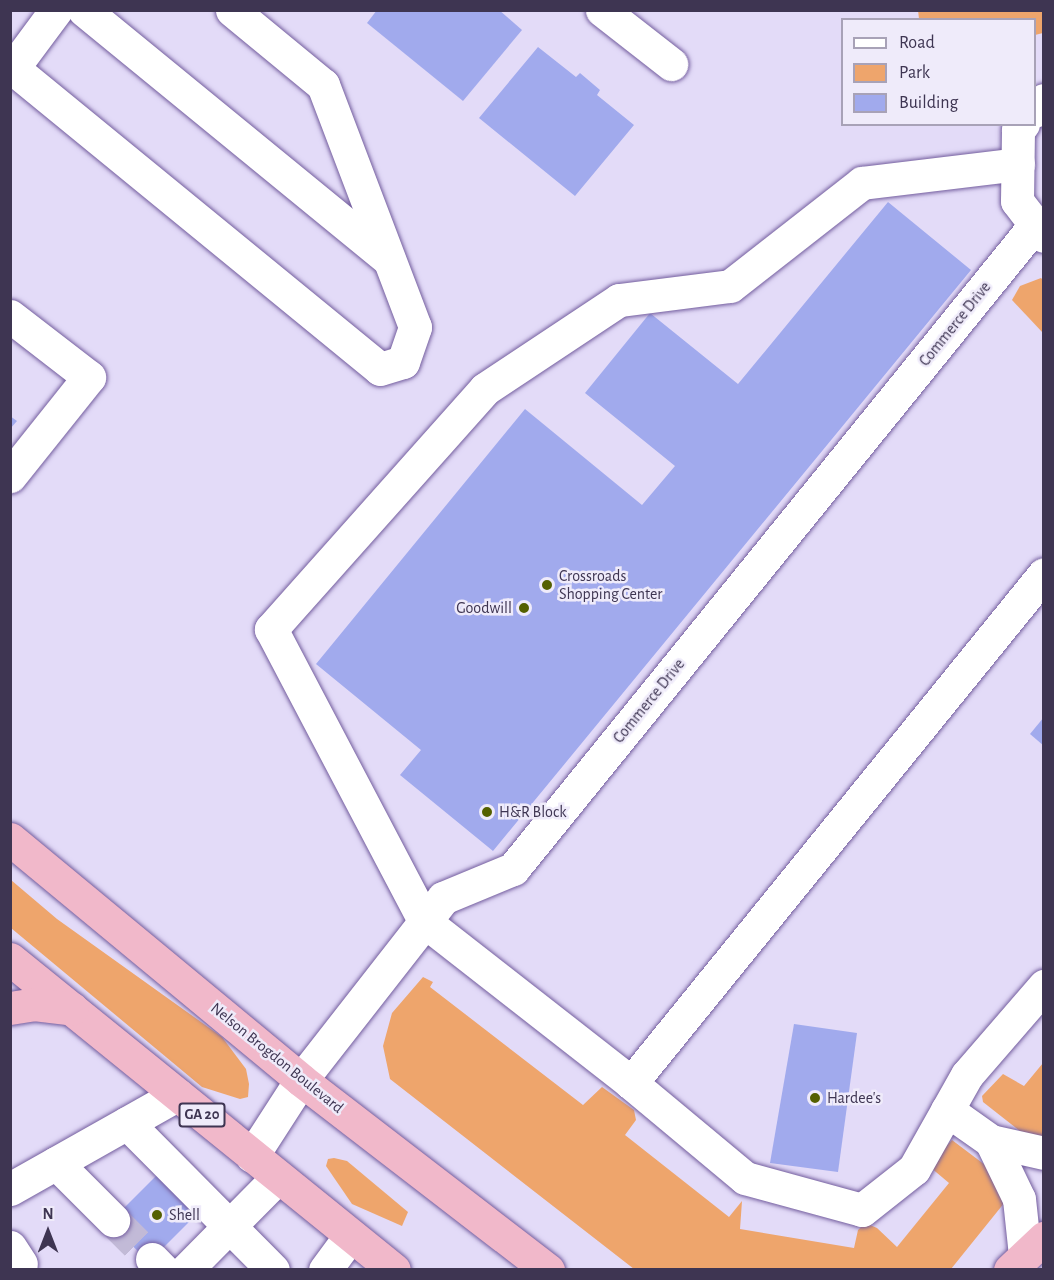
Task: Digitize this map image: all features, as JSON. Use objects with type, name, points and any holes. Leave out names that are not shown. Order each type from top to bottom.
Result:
[{"type":"highway","name":"Nelson Brogdon Boulevard","points":[[10,839],[302,1080],[548,1269]]},
{"type":"highway","name":"GA 20","points":[[10,959],[350,1236],[394,1269]]},
{"type":"highway","points":[[10,1008],[34,1004],[72,1009]]},
{"type":"lane","points":[[56,10],[12,67],[380,369],[403,362],[415,327],[323,85],[232,10]]},
{"type":"lane","points":[[84,10],[390,261]]},
{"type":"lane","points":[[602,10],[671,64]]},
{"type":"lane","points":[[1021,126],[1018,130],[1017,201],[1039,231]]},
{"type":"lane","points":[[1018,164],[861,183],[730,286],[619,300],[485,389],[272,629],[424,921],[631,1083],[745,1178],[862,1210],[914,1168],[967,1075],[1044,986]]},
{"type":"lane","name":"Commerce Drive","points":[[252,1156],[302,1080],[443,898],[513,869],[1039,231]]},
{"type":"lane","points":[[10,316],[89,377],[10,476]]},
{"type":"lane","points":[[631,1083],[1040,584]]},
{"type":"lane","points":[[10,1189],[177,1095]]},
{"type":"lane","points":[[947,1110],[992,1141],[1044,1153]]},
{"type":"lane","points":[[127,1123],[273,1269]]},
{"type":"lane","points":[[992,1141],[1019,1199],[1026,1254]]},
{"type":"lane","points":[[56,1163],[113,1220]]},
{"type":"lane","points":[[186,1269],[278,1177]]},
{"type":"lane","points":[[325,1269],[350,1236]]},
{"type":"green space","points":[[918,10],[1043,11],[1043,33],[1036,35],[1036,18],[919,18]]},
{"type":"green space","points":[[1041,278],[1043,280],[1043,333],[1012,300],[1020,286]]},
{"type":"green space","points":[[11,880],[57,919],[222,1037],[246,1069],[249,1084],[248,1097],[240,1099],[202,1087],[11,928]]},
{"type":"green space","points":[[423,977],[433,982],[430,987],[583,1105],[602,1087],[634,1110],[636,1120],[625,1135],[729,1217],[742,1201],[740,1229],[854,1248],[858,1230],[870,1225],[877,1228],[897,1247],[949,1183],[930,1167],[930,1164],[952,1140],[993,1171],[1005,1202],[951,1269],[634,1269],[390,1079],[383,1046],[392,1013]]},
{"type":"green space","points":[[1043,1063],[1043,1143],[1030,1139],[983,1102],[982,1096],[1003,1074],[1024,1086]]},
{"type":"green space","points":[[328,1159],[347,1161],[408,1212],[402,1226],[352,1204],[326,1166]]},
{"type":"building","points":[[377,10],[499,10],[522,30],[463,101],[367,23]]},
{"type":"building","points":[[538,47],[576,77],[580,73],[600,90],[597,95],[634,125],[575,196],[479,118]]},
{"type":"building","name":"Crossroads Shopping Center","points":[[888,202],[971,270],[493,851],[400,775],[421,750],[316,664],[525,409],[642,505],[675,466],[585,393],[650,313],[738,384]]},
{"type":"building","points":[[10,416],[17,421],[10,429]]},
{"type":"building","points":[[1044,717],[1044,746],[1030,734]]},
{"type":"building","name":"Hardee's","points":[[794,1024],[857,1033],[838,1172],[770,1163]]},
{"type":"building","name":"Shell","points":[[161,1171],[201,1210],[149,1262],[109,1223]]},
{"type":"tunnel","points":[[113,1220],[152,1259]]},
{"type":"place","name":"Crossroads Shopping Center","points":[[547,585]]},
{"type":"place","name":"Goodwill","points":[[524,608]]},
{"type":"place","name":"H&R Block","points":[[487,812]]},
{"type":"place","name":"Hardee's","points":[[815,1098]]},
{"type":"place","name":"Shell","points":[[157,1215]]}]
